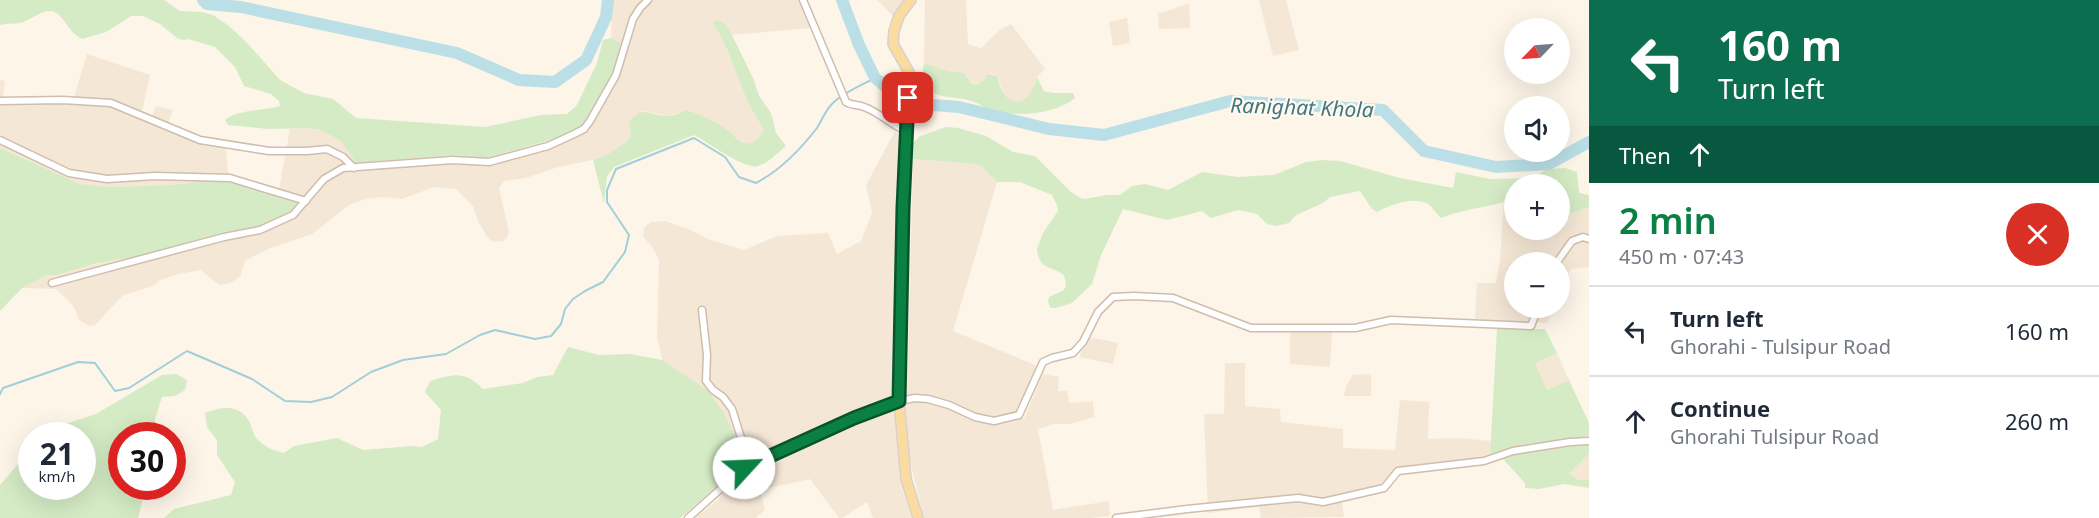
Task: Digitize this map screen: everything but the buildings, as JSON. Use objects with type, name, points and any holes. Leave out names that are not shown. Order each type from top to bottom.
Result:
[{"type":"main road","points":[[911,0],[899,16],[894,32],[894,44],[910,74],[906,130],[899,401],[906,479],[918,518]]},
{"type":"street","points":[[52,283],[224,237],[260,230],[293,215],[324,179],[343,168],[452,160],[489,162],[548,146],[584,129],[616,75],[633,19],[648,0]]},
{"type":"street","points":[[803,0],[846,102],[851,105],[864,106],[894,126],[906,130]]},
{"type":"street","points":[[0,101],[63,100],[111,103],[200,140],[269,151],[327,149],[343,157],[354,168]]},
{"type":"street","points":[[0,140],[69,173],[95,178],[155,176],[230,178],[306,201]]},
{"type":"street","points":[[1564,252],[1572,241],[1583,237],[1589,239]]},
{"type":"street","points":[[688,518],[744,468],[854,418],[899,401],[915,398],[928,399],[949,405],[975,417],[994,421],[1019,415],[1043,362],[1073,353],[1083,342],[1098,312],[1113,297],[1173,298],[1251,328],[1355,328],[1391,320],[1531,326],[1534,318]]},
{"type":"street","points":[[702,310],[707,355],[706,381],[732,409],[742,441],[744,468]]},
{"type":"street","points":[[1116,518],[1298,498],[1323,502],[1384,488],[1398,471],[1484,461],[1513,451],[1589,441]]},
{"type":"shaded area","points":[[612,0],[801,0],[810,28],[732,35],[727,26],[716,28],[727,49],[748,103],[764,130],[759,139],[749,144],[740,142],[729,131],[687,110],[669,116],[644,111],[635,115],[631,136],[616,151],[593,160],[558,167],[526,178],[504,181],[499,188],[509,232],[503,241],[493,242],[488,238],[473,206],[456,189],[434,187],[402,199],[383,197],[365,199],[349,205],[312,234],[268,249],[245,261],[240,277],[230,283],[219,285],[201,270],[174,275],[158,281],[155,285],[122,296],[95,325],[89,326],[79,320],[75,309],[56,289],[22,288],[47,275],[146,255],[224,232],[256,227],[278,195],[290,129],[321,130],[341,141],[356,163],[451,155],[486,158],[561,137],[611,38]]},
{"type":"shaded area","points":[[877,0],[903,0],[900,23]]},
{"type":"shaded area","points":[[925,0],[966,0],[968,44],[981,48],[1001,29],[1011,24],[1045,69],[1037,77],[1029,96],[1017,103],[1005,95],[997,76],[990,73],[983,82],[975,85],[964,73],[947,71],[924,63]]},
{"type":"shaded area","points":[[1259,0],[1286,0],[1299,50],[1273,56]]},
{"type":"shaded area","points":[[1189,3],[1190,28],[1159,29],[1158,13]]},
{"type":"shaded area","points":[[1127,18],[1130,43],[1113,46],[1109,22]]},
{"type":"shaded area","points":[[87,54],[150,75],[142,111],[152,117],[156,106],[173,110],[168,124],[201,137],[225,142],[229,179],[172,185],[108,187],[80,184],[0,148],[0,80],[5,81],[3,97],[74,97]]},
{"type":"shaded area","points":[[895,131],[902,138],[896,399],[853,415],[752,461],[731,474],[736,448],[734,434],[723,411],[707,390],[662,360],[657,337],[659,260],[643,236],[644,228],[651,222],[665,221],[708,239],[744,250],[777,236],[828,233],[837,254],[861,241],[872,213],[866,185]]},
{"type":"shaded area","points":[[913,159],[976,164],[997,182],[953,331],[1038,366],[1018,414],[1024,419],[1043,374],[1059,377],[1058,391],[1067,391],[1069,403],[1093,401],[1094,417],[1038,429],[1053,510],[1109,501],[1110,516],[1092,518],[924,518],[906,445],[904,406],[907,393]]},
{"type":"shaded area","points":[[1504,200],[1504,240],[1570,240],[1570,214],[1589,207],[1589,267],[1571,269],[1570,271],[1570,252],[1504,252],[1504,318],[1549,318],[1547,323],[1475,320],[1477,283],[1496,283]]},
{"type":"shaded area","points":[[1290,331],[1332,331],[1330,367],[1290,364]]},
{"type":"shaded area","points":[[1089,337],[1118,343],[1113,364],[1079,357]]},
{"type":"shaded area","points":[[1557,353],[1569,380],[1547,390],[1535,363]]},
{"type":"shaded area","points":[[1225,363],[1245,363],[1245,406],[1280,409],[1281,422],[1343,429],[1343,448],[1395,450],[1400,400],[1429,402],[1428,439],[1459,438],[1491,441],[1490,456],[1398,468],[1390,487],[1342,502],[1344,517],[1261,518],[1259,507],[1208,513],[1204,414],[1224,414]]},
{"type":"shaded area","points":[[1371,374],[1371,396],[1344,396],[1346,386],[1353,375]]},
{"type":"shaded area","points":[[894,405],[901,485],[911,518],[873,518],[867,502],[839,518],[810,479],[760,490],[765,510],[755,518],[695,518],[714,503],[746,471],[855,420]]},
{"type":"shaded area","points":[[1589,454],[1589,479],[1579,480],[1569,474]]},
{"type":"green space","points":[[0,0],[164,0],[180,11],[213,15],[247,43],[280,80],[304,93],[333,99],[356,118],[485,127],[541,115],[567,114],[577,105],[597,63],[603,40],[611,38],[620,43],[620,50],[595,106],[583,123],[571,134],[486,158],[451,155],[356,163],[341,141],[321,130],[268,129],[228,125],[225,120],[230,116],[280,106],[279,101],[271,94],[244,86],[235,67],[215,47],[177,38],[160,24],[143,16],[131,16],[106,32],[82,39],[59,15],[50,11],[24,22],[0,25]]},
{"type":"green space","points":[[719,20],[727,26],[732,35],[759,96],[771,113],[776,133],[786,146],[766,163],[752,166],[736,160],[694,135],[614,167],[607,176],[604,203],[593,160],[614,151],[627,141],[631,136],[629,122],[638,113],[647,112],[671,116],[686,110],[715,122],[745,143],[755,141],[764,130],[748,103],[727,49],[713,22]]},
{"type":"green space","points":[[924,63],[947,71],[964,73],[972,84],[980,83],[988,74],[997,76],[1005,95],[1017,102],[1028,96],[1037,77],[1044,91],[1073,93],[1075,98],[1058,108],[1037,113],[1014,114],[994,111],[972,101],[932,92],[924,83]]},
{"type":"green space","points":[[946,127],[986,136],[1013,152],[1035,156],[1070,191],[1085,199],[1120,195],[1132,186],[1145,184],[1168,190],[1202,172],[1238,177],[1274,175],[1306,162],[1323,160],[1340,161],[1400,178],[1453,188],[1456,172],[1490,179],[1504,179],[1504,202],[1441,218],[1428,204],[1415,201],[1395,204],[1377,212],[1372,209],[1360,191],[1330,197],[1323,203],[1296,215],[1289,223],[1276,226],[1267,224],[1257,214],[1238,210],[1211,218],[1202,211],[1167,220],[1123,209],[1101,255],[1092,284],[1072,303],[1051,308],[1048,302],[1049,297],[1064,290],[1066,284],[1063,274],[1042,264],[1037,249],[1043,233],[1058,211],[1052,195],[1020,182],[997,182],[976,164],[913,159],[912,144],[920,136]]},
{"type":"green space","points":[[0,148],[80,184],[108,187],[172,185],[229,179],[300,204],[291,213],[256,227],[224,232],[146,255],[47,275],[22,288],[0,311]]},
{"type":"green space","points":[[1565,168],[1577,172],[1579,193],[1589,195],[1589,207],[1570,214],[1570,174],[1539,174],[1547,169]]},
{"type":"green space","points":[[1497,329],[1545,329],[1557,353],[1535,363],[1547,390],[1569,380],[1589,423],[1589,436],[1513,448],[1490,456]]},
{"type":"green space","points":[[568,347],[599,355],[630,354],[662,360],[707,390],[723,411],[734,434],[736,448],[731,474],[680,518],[164,518],[174,509],[231,495],[235,482],[217,455],[217,440],[207,427],[205,413],[224,408],[242,412],[258,440],[284,453],[294,446],[337,438],[363,450],[422,447],[438,439],[441,410],[425,392],[430,381],[458,375],[470,379],[483,389],[523,383],[537,377],[553,375]]},
{"type":"green space","points":[[176,374],[187,380],[185,390],[175,396],[162,397],[155,422],[108,422],[108,500],[142,500],[138,518],[0,518],[0,485],[18,464],[18,500],[96,500],[96,422],[71,422],[96,414],[162,375]]},
{"type":"green space","points":[[1571,443],[1589,443],[1589,454],[1569,474],[1579,480],[1589,479],[1589,488],[1564,484],[1539,489],[1525,488],[1525,483],[1502,458],[1514,453]]},
{"type":"waterway","points":[[203,0],[207,4],[241,7],[457,53],[519,80],[555,82],[586,60],[606,17],[608,0]]},
{"type":"waterway","name":"Ranighat Khola","points":[[842,0],[859,45],[875,78],[907,103],[959,107],[1049,129],[1104,135],[1230,101],[1383,110],[1424,151],[1496,167],[1549,164],[1589,142]]},
{"type":"waterway","points":[[0,394],[3,388],[78,362],[95,363],[115,391],[129,388],[187,351],[252,379],[285,401],[311,402],[332,397],[371,372],[403,360],[446,354],[480,335],[495,330],[535,339],[551,336],[561,324],[565,309],[573,299],[603,282],[625,252],[629,235],[607,202],[607,190],[616,169],[694,138],[725,157],[739,177],[756,183],[782,166],[797,152],[836,100],[875,78]]},
{"type":"route","points":[[744,468],[854,418],[899,401],[908,98]]}]
